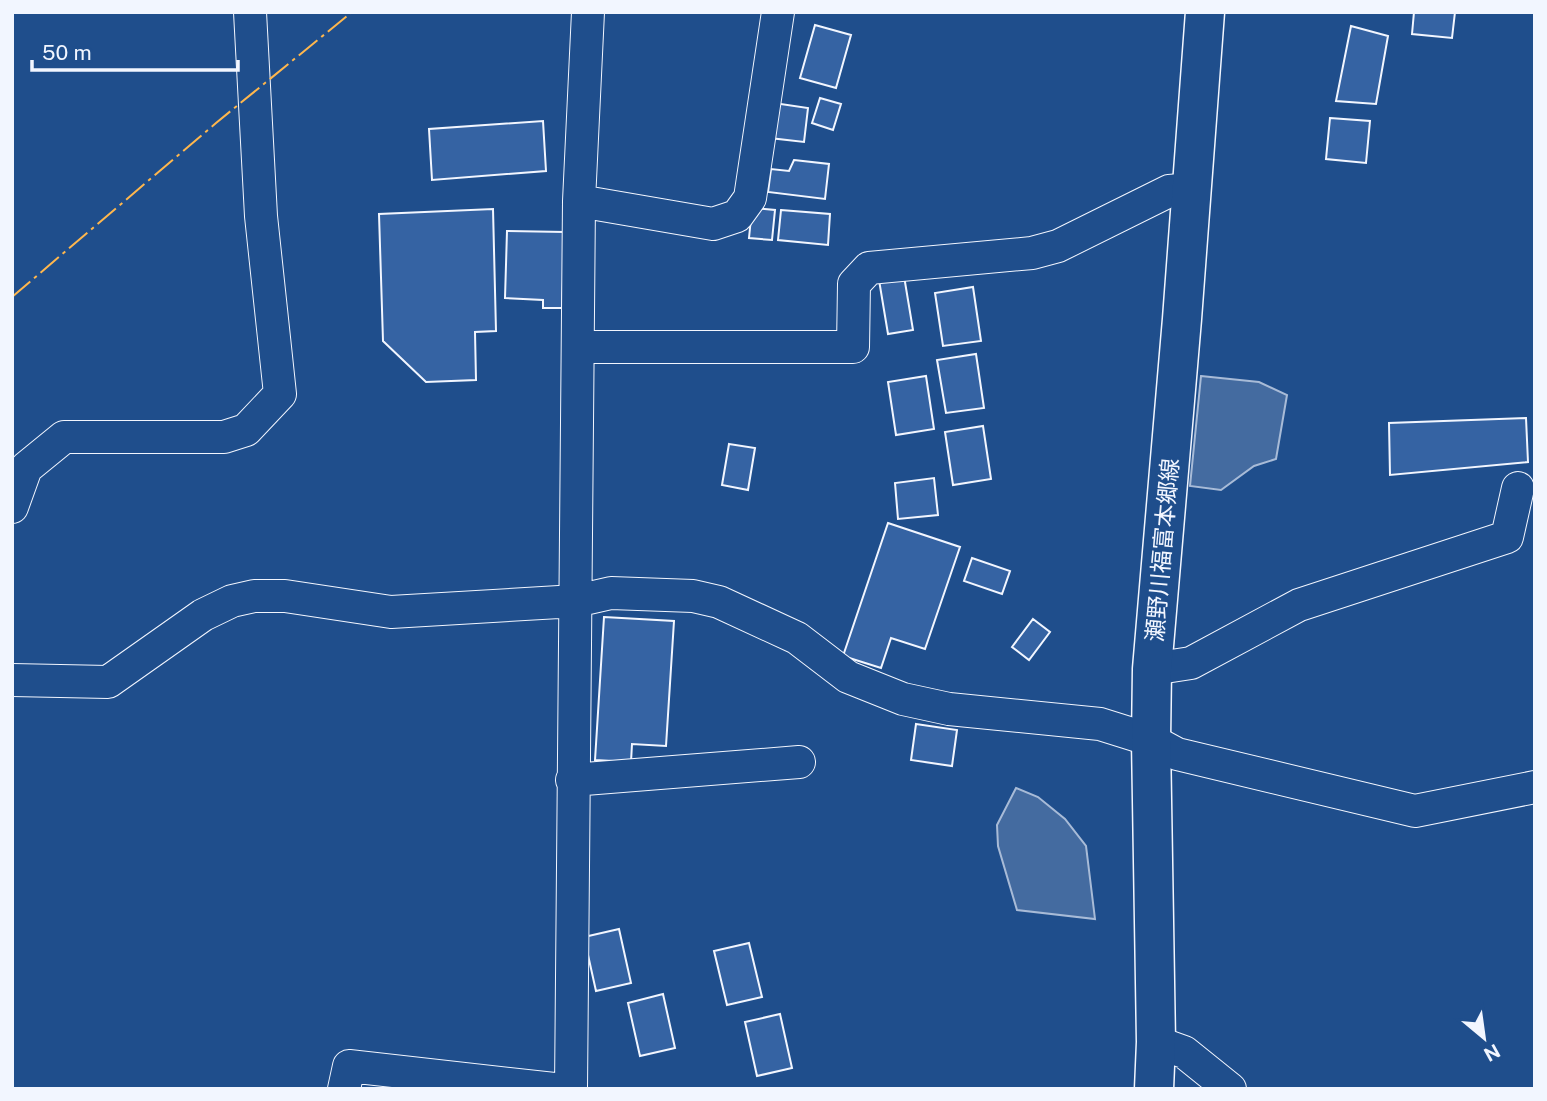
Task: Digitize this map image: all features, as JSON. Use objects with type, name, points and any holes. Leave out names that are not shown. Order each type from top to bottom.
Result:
[{"type":"main road","name":"瀬野川福富本郷線","points":[[1154,1089],[1156,1042],[1152,669],[1205,12]]},
{"type":"street","points":[[12,507],[26,468],[64,437],[224,437],[246,430],[280,394],[261,216],[250,12]]},
{"type":"street","points":[[571,1089],[579,201],[588,12]]},
{"type":"street","points":[[579,201],[713,224],[737,216],[750,198],[778,12]]},
{"type":"street","points":[[579,347],[853,347],[854,284],[869,268],[1032,253],[1058,246],[1169,191],[1192,189]]},
{"type":"street","points":[[1152,669],[1191,663],[1299,606],[1507,537],[1518,488]]},
{"type":"street","points":[[12,680],[108,682],[202,615],[232,601],[254,596],[285,596],[391,612],[576,601],[611,593],[693,596],[719,602],[797,638],[848,677],[903,699],[949,709],[1100,724],[1151,740],[1177,754],[1415,811],[1535,787]]},
{"type":"street","points":[[572,780],[799,762]]},
{"type":"street","points":[[1156,1042],[1184,1052],[1230,1089]]},
{"type":"street","points":[[344,1089],[349,1066],[554,1089]]},
{"type":"water","points":[[1201,376],[1259,382],[1287,395],[1276,459],[1254,466],[1221,490],[1190,486]]},
{"type":"water","points":[[1016,788],[1038,797],[1065,819],[1086,846],[1095,919],[1017,910],[998,846],[997,825]]},
{"type":"building","points":[[1414,12],[1455,12],[1452,38],[1412,34]]},
{"type":"building","points":[[815,25],[851,35],[836,88],[800,78]]},
{"type":"building","points":[[1351,26],[1388,36],[1376,104],[1336,101]]},
{"type":"building","points":[[820,98],[841,104],[833,130],[812,123]]},
{"type":"building","points":[[774,103],[808,108],[804,142],[770,138]]},
{"type":"building","points":[[1330,118],[1370,121],[1366,163],[1326,159]]},
{"type":"building","points":[[543,121],[546,171],[432,180],[429,129]]},
{"type":"building","points":[[794,160],[829,164],[825,199],[768,192],[771,169],[789,171]]},
{"type":"building","points":[[752,208],[775,210],[772,240],[749,238]]},
{"type":"building","points":[[493,209],[496,331],[475,332],[476,380],[426,382],[383,341],[379,214]]},
{"type":"building","points":[[781,210],[830,214],[828,245],[778,240]]},
{"type":"building","points":[[507,231],[565,232],[562,308],[543,308],[543,300],[505,298]]},
{"type":"building","points":[[904,276],[913,330],[888,334],[879,280]]},
{"type":"building","points":[[973,287],[981,341],[943,346],[935,293]]},
{"type":"building","points":[[976,354],[984,408],[946,413],[937,360]]},
{"type":"building","points":[[926,376],[934,429],[896,435],[888,382]]},
{"type":"building","points":[[1526,418],[1528,462],[1390,475],[1389,423]]},
{"type":"building","points":[[983,426],[991,479],[953,485],[945,432]]},
{"type":"building","points":[[729,444],[755,448],[748,490],[722,485]]},
{"type":"building","points":[[934,478],[938,515],[898,519],[895,483]]},
{"type":"building","points":[[888,523],[960,547],[925,649],[891,638],[881,668],[843,656]]},
{"type":"building","points":[[972,558],[1010,571],[1002,594],[964,581]]},
{"type":"building","points":[[604,617],[674,621],[666,746],[632,744],[631,762],[595,760]]},
{"type":"building","points":[[1033,619],[1050,632],[1029,660],[1012,647]]},
{"type":"building","points":[[916,724],[957,730],[952,766],[911,760]]},
{"type":"building","points":[[619,929],[631,983],[596,991],[584,937]]},
{"type":"building","points":[[749,943],[762,997],[727,1005],[714,951]]},
{"type":"building","points":[[663,994],[675,1048],[640,1056],[628,1003]]},
{"type":"building","points":[[780,1014],[792,1068],[757,1076],[745,1022]]},
{"type":"power","points":[[12,297],[216,123],[352,12]]}]
